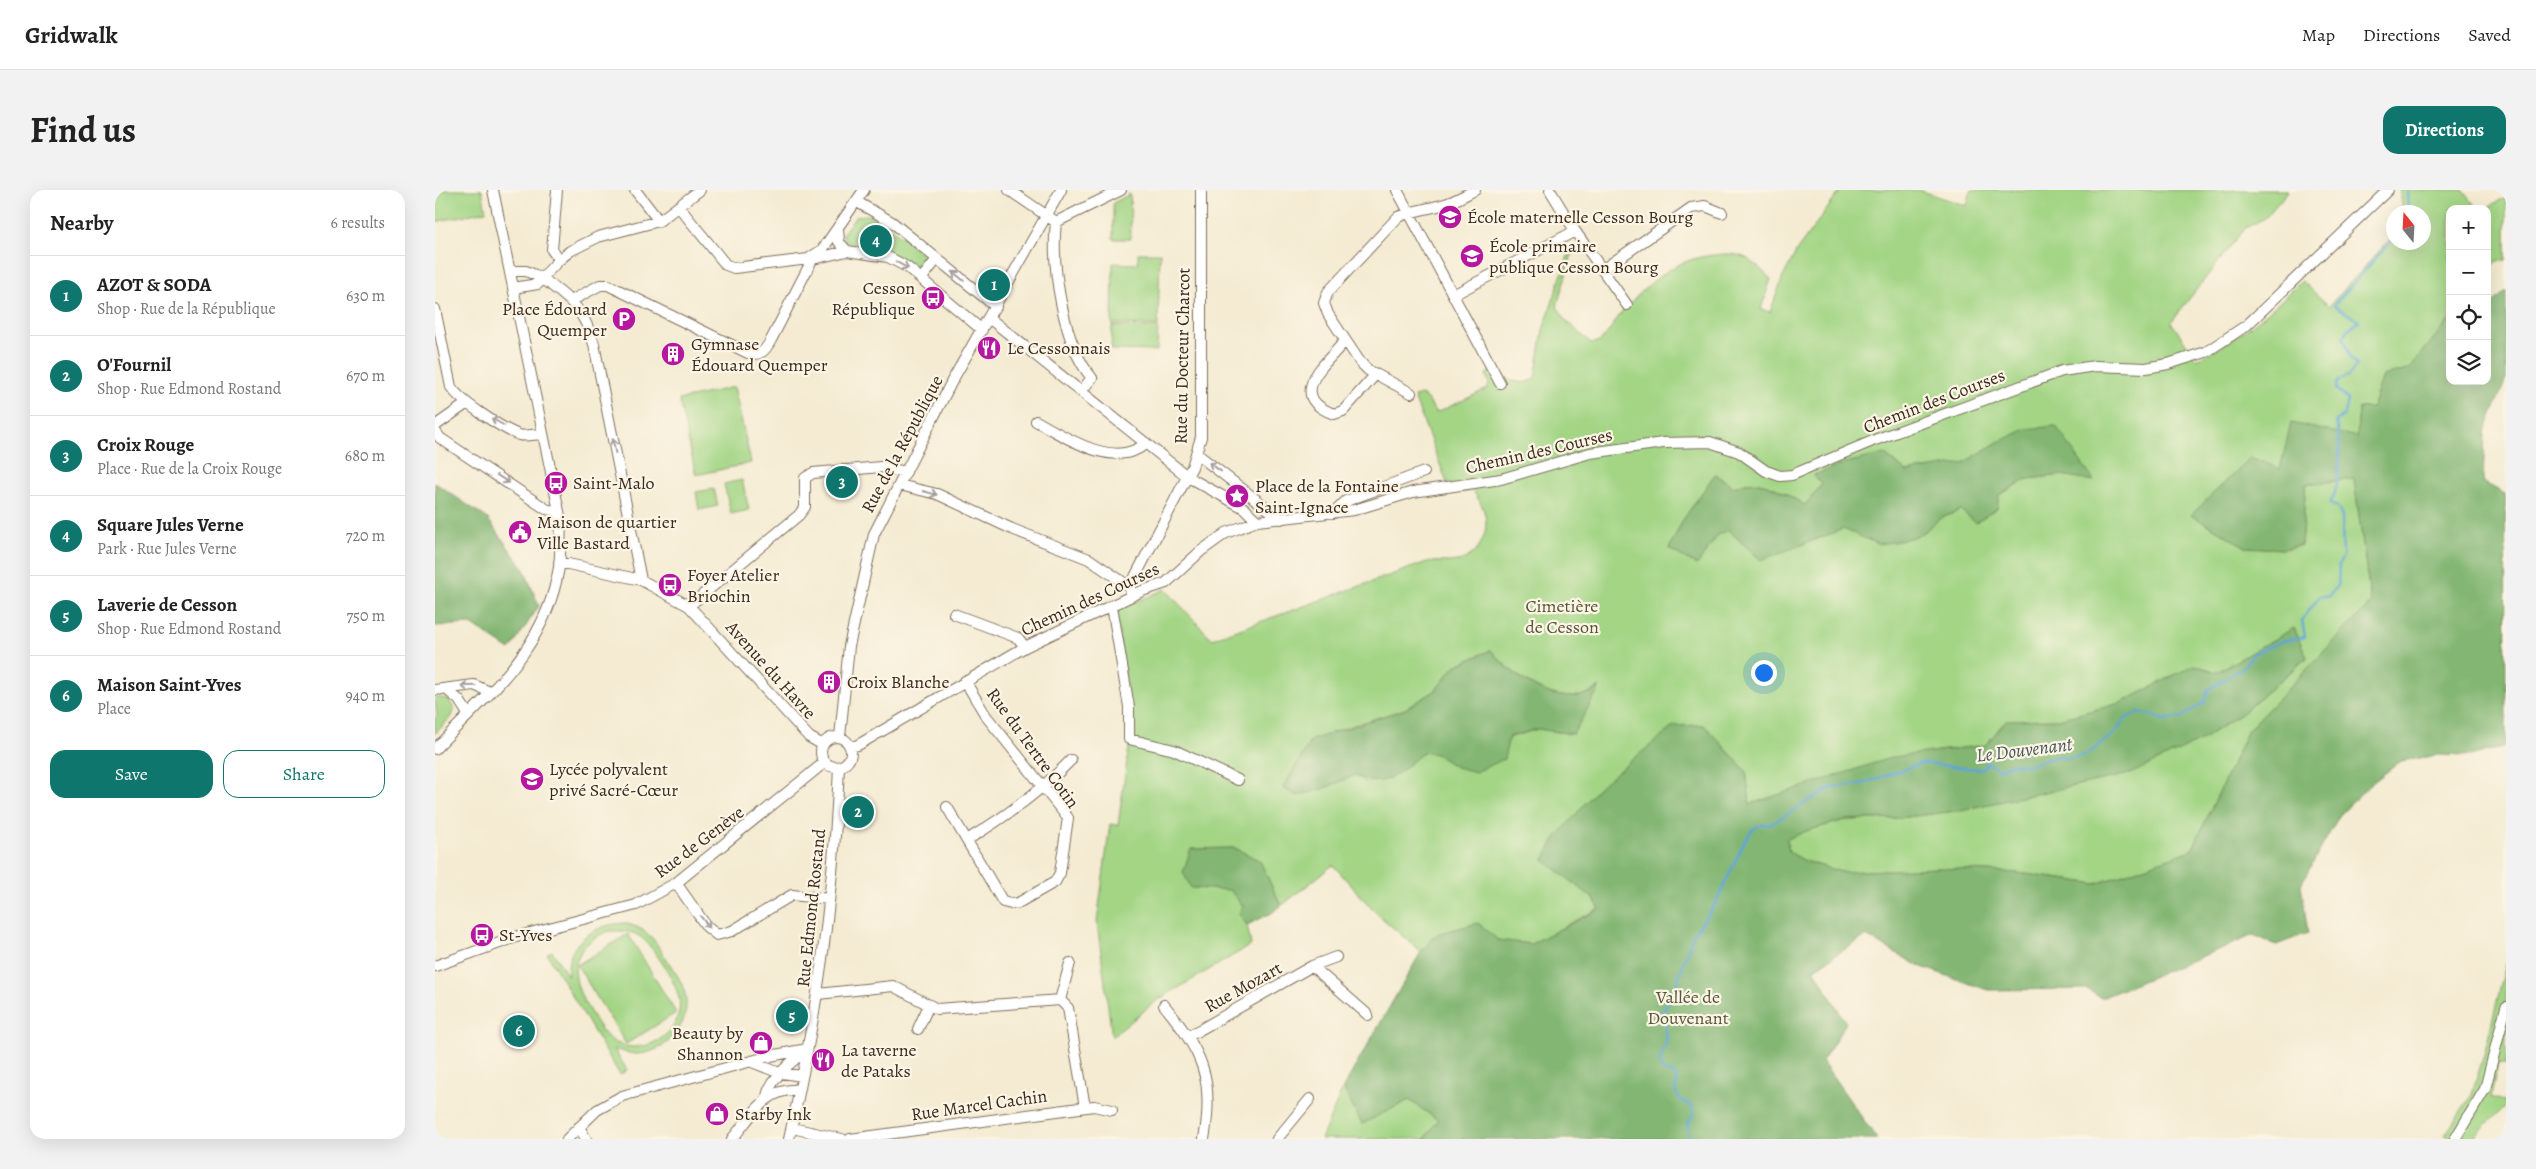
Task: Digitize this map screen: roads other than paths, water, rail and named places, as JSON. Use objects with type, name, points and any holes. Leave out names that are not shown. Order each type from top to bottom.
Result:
[{"type":"street","points":[[435,749],[512,671],[532,642],[548,607],[559,562],[559,512],[493,190]]},
{"type":"street","points":[[557,190],[552,250],[559,260]]},
{"type":"street","points":[[635,190],[659,222]]},
{"type":"street","points":[[513,288],[537,284],[570,251],[598,237],[659,222],[700,190]]},
{"type":"street","points":[[811,257],[822,250],[864,190]]},
{"type":"street","points":[[1009,190],[1051,219]]},
{"type":"street","name":"Rue de la République","points":[[840,737],[849,646],[869,553],[879,522],[952,382],[989,318],[1051,219],[1061,190]]},
{"type":"street","points":[[1051,219],[1121,190]]},
{"type":"street","name":"Rue du Docteur Charcot","points":[[1131,592],[1147,550],[1188,477],[1201,437],[1201,190]]},
{"type":"street","points":[[1397,190],[1499,383]]},
{"type":"street","points":[[1411,393],[1376,374],[1360,362],[1328,314],[1324,303],[1328,292],[1398,217],[1409,211],[1423,210],[1448,203],[1475,190]]},
{"type":"street","points":[[1550,190],[1575,231],[1627,305]]},
{"type":"street","name":"Chemin des Courses","points":[[850,748],[1025,647],[1112,606],[1131,592],[1166,583],[1201,551],[1226,533],[1257,521],[1354,510],[1413,492],[1509,477],[1590,453],[1663,443],[1709,442],[1739,452],[1766,471],[1780,476],[1792,475],[1875,440],[2062,371],[2095,366],[2125,368],[2168,364],[2206,352],[2247,325],[2388,190]]},
{"type":"street","points":[[857,202],[892,222],[996,307]]},
{"type":"street","points":[[679,206],[726,265],[734,268],[843,254],[847,251]]},
{"type":"street","points":[[1602,270],[1691,208],[1705,206],[1722,213]]},
{"type":"street","points":[[1051,219],[1067,329],[1078,359],[1092,378],[1082,390]]},
{"type":"street","points":[[838,228],[839,242],[847,251],[887,257],[922,278],[983,330]]},
{"type":"street","points":[[1453,295],[1575,231]]},
{"type":"street","points":[[571,301],[600,285],[608,285],[748,353],[760,354],[765,351],[771,340],[811,262],[811,257]]},
{"type":"street","points":[[922,278],[937,259]]},
{"type":"street","points":[[510,271],[526,270],[542,278],[571,301],[587,321],[594,344],[641,580]]},
{"type":"street","points":[[435,309],[451,387],[466,404],[520,436],[543,434]]},
{"type":"street","points":[[989,318],[1082,390],[1188,477],[1244,508],[1257,521]]},
{"type":"street","points":[[1345,341],[1312,380],[1309,391],[1313,400],[1325,411],[1334,414],[1343,411],[1376,374]]},
{"type":"street","points":[[435,426],[466,404]]},
{"type":"street","points":[[1036,421],[1079,445],[1097,451],[1131,452],[1146,443]]},
{"type":"street","points":[[435,430],[440,438],[546,509],[559,512]]},
{"type":"street","points":[[1197,454],[1281,519]]},
{"type":"street","points":[[689,606],[799,515],[805,508],[805,478],[813,473],[881,467],[906,472]]},
{"type":"street","points":[[1334,513],[1345,501],[1424,472]]},
{"type":"street","points":[[899,485],[937,494],[1012,529],[1089,559],[1131,592]]},
{"type":"street","name":"Avenue du Havre","points":[[559,562],[641,580],[689,606],[809,737],[823,744]]},
{"type":"street","points":[[1112,606],[1129,707],[1129,739],[1174,750],[1239,780]]},
{"type":"street","points":[[954,614],[1018,638],[1025,647]]},
{"type":"street","name":"Rue du Tertre Cotin","points":[[965,681],[986,716],[1068,818],[1059,873],[1055,882],[1018,903],[1003,902],[967,840]]},
{"type":"street","points":[[440,690],[474,685],[490,692]]},
{"type":"street","points":[[440,690],[459,700],[468,714]]},
{"type":"street","points":[[840,737],[847,741],[850,748],[849,760],[839,767],[825,762],[821,755],[823,744],[829,739],[840,737]]},
{"type":"street","points":[[947,807],[967,840],[1000,821],[1071,760]]},
{"type":"street","name":"Rue de Genève","points":[[435,966],[519,936],[636,905],[676,883],[825,762]]},
{"type":"street","name":"Rue Edmond Rostand","points":[[789,1139],[818,994],[836,830],[839,767]]},
{"type":"street","points":[[676,883],[707,927],[717,935],[732,931],[792,895],[829,899]]},
{"type":"street","name":"Rue Mozart","points":[[1189,1036],[1312,966],[1336,957]]},
{"type":"street","points":[[1060,1000],[1070,963]]},
{"type":"street","points":[[1312,966],[1368,1015]]},
{"type":"street","points":[[818,994],[893,986],[937,1010],[1060,1000],[1068,1008],[1085,1107]]},
{"type":"street","points":[[1165,1005],[1189,1036],[1203,1065],[1208,1083],[1209,1102],[1204,1139]]},
{"type":"street","points":[[918,1029],[929,1006]]},
{"type":"street","points":[[2455,1139],[2485,1089],[2506,1007]]},
{"type":"street","points":[[567,1139],[597,1110],[622,1096],[807,1049]]},
{"type":"street","points":[[767,1097],[768,1090],[782,1073],[807,1049]]},
{"type":"street","points":[[752,1062],[782,1073],[801,1076]]},
{"type":"street","points":[[732,1139],[767,1097],[786,1088],[799,1090]]},
{"type":"street","points":[[1277,1139],[1310,1099]]},
{"type":"street","name":"Rue Marcel Cachin","points":[[850,1139],[1094,1106],[1112,1110]]},
{"type":"street","points":[[579,1127],[586,1139]]},
{"type":"street","points":[[792,1128],[842,1139]]},
{"type":"waterway","name":"Le Douvenant","points":[[2407,190],[2408,205]]},
{"type":"waterway","name":"Le Douvenant","points":[[1690,1139],[1687,1125],[1694,1114],[1691,1105],[1680,1100],[1675,1091],[1677,1082],[1675,1075],[1662,1070],[1659,1063],[1667,1038],[1662,1011],[1672,997],[1693,935],[1716,903],[1745,840],[1753,829],[1760,825],[1771,824],[1823,792],[1835,787],[1862,784],[1922,763],[1974,769],[1983,768],[1987,763],[1999,769],[2014,764],[2027,765],[2061,756],[2065,759],[2086,755],[2115,733],[2125,719],[2137,713],[2150,714],[2163,720],[2182,717],[2205,702],[2208,689],[2240,671],[2253,654],[2282,641],[2305,637],[2302,620],[2320,596],[2328,597],[2338,586],[2339,564],[2343,557],[2342,516],[2338,508],[2330,503],[2337,486],[2339,464],[2336,422],[2345,414],[2348,400],[2336,389],[2338,381],[2350,374],[2357,365],[2351,359],[2343,337],[2347,330],[2359,321],[2334,305],[2386,247]]},
{"type":"place","name":"École maternelle Cesson Bourg","points":[[1450,217]]},
{"type":"place","name":"Square Jules Verne","points":[[876,241]]},
{"type":"place","name":"École primaire publique Cesson Bourg","points":[[1472,256]]},
{"type":"place","name":"AZOT & SODA","points":[[994,285]]},
{"type":"place","name":"Cesson République","points":[[933,298]]},
{"type":"place","name":"Place Édouard Quemper","points":[[624,319]]},
{"type":"place","name":"Le Cessonnais","points":[[989,348]]},
{"type":"place","name":"Gymnase Édouard Quemper","points":[[673,354]]},
{"type":"place","name":"Croix Rouge","points":[[842,482]]},
{"type":"place","name":"Saint-Malo","points":[[556,483]]},
{"type":"place","name":"Place de la Fontaine Saint-Ignace","points":[[1237,496]]},
{"type":"place","name":"Maison de quartier Ville Bastard","points":[[520,532]]},
{"type":"place","name":"Foyer Atelier Briochin","points":[[670,585]]},
{"type":"place","name":"Croix Blanche","points":[[829,682]]},
{"type":"place","name":"Lycée polyvalent privé Sacré-Cœur","points":[[532,779]]},
{"type":"place","name":"O'Fournil","points":[[858,812]]},
{"type":"place","name":"St-Yves","points":[[482,935]]},
{"type":"place","name":"Laverie de Cesson","points":[[792,1016]]},
{"type":"place","name":"Maison Saint-Yves","points":[[519,1031]]},
{"type":"place","name":"Beauty by Shannon","points":[[761,1043]]},
{"type":"place","name":"La taverne de Pataks","points":[[823,1060]]},
{"type":"place","name":"Starby Ink","points":[[717,1114]]},
{"type":"park label","name":"Cimetière de Cesson","points":[[1562,616]]},
{"type":"park label","name":"Vallée de Douvenant","points":[[1688,1008]]}]
